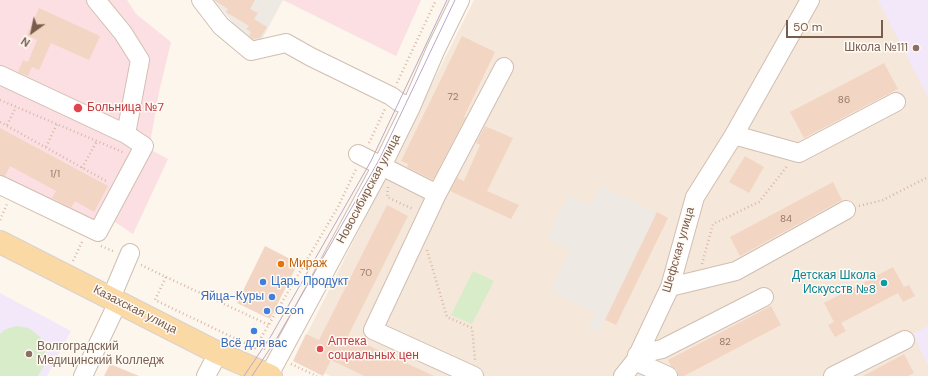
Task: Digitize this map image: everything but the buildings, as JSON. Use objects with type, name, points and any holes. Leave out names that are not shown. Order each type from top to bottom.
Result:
[{"type":"main road","name":"Казахская улица","points":[[0,242],[218,353],[270,376]]},
{"type":"street","points":[[96,0],[123,33],[140,60],[126,134]]},
{"type":"street","points":[[201,0],[221,26],[251,51],[286,43],[311,58],[411,107]]},
{"type":"street","name":"Новосибирская улица","points":[[270,376],[386,168],[436,49],[460,0]]},
{"type":"street","name":"Шефская улица","points":[[623,376],[636,358],[670,287],[694,197],[736,131],[810,0]]},
{"type":"street","points":[[474,369],[374,330],[437,194],[504,67]]},
{"type":"street","points":[[0,75],[126,134],[144,146],[98,232],[0,185]]},
{"type":"street","points":[[736,131],[799,153],[896,102]]},
{"type":"street","points":[[360,155],[437,194]]},
{"type":"street","points":[[670,287],[736,271],[846,210]]},
{"type":"street","points":[[83,376],[114,300],[129,256]]},
{"type":"street","points":[[636,358],[662,349],[764,298]]},
{"type":"street","points":[[834,376],[905,340]]},
{"type":"street","points":[[206,376],[218,353]]},
{"type":"street","points":[[636,358],[668,376]]},
{"type":"path","points":[[166,277],[155,300],[255,348],[338,207],[360,155],[391,96],[436,0]]},
{"type":"path","points":[[0,100],[128,154]]},
{"type":"path","points":[[7,125],[16,107]]},
{"type":"path","points":[[0,122],[112,185]]},
{"type":"path","points":[[46,147],[57,124]]},
{"type":"path","points":[[82,168],[97,141]]},
{"type":"path","points":[[697,280],[713,224],[759,202],[799,153]]},
{"type":"path","points":[[386,168],[387,197],[427,216]]},
{"type":"path","points":[[846,210],[883,200],[928,177]]},
{"type":"path","points":[[0,220],[7,204]]},
{"type":"path","points":[[67,276],[84,238],[90,241]]},
{"type":"path","points":[[96,244],[129,256],[166,277],[269,325]]},
{"type":"path","points":[[426,246],[447,317],[472,328],[474,369]]},
{"type":"path","points":[[294,366],[317,376]]},
{"type":"shaded area","name":"Больница №7","points":[[0,0],[127,0],[136,14],[171,42],[159,92],[149,149],[168,159],[133,234],[112,220],[101,240],[0,195]]},
{"type":"shaded area","points":[[214,0],[283,0],[259,45],[241,33]]},
{"type":"shaded area","points":[[283,0],[421,0],[396,56]]},
{"type":"shaded area","points":[[474,0],[928,0],[928,376],[330,376],[295,358]]},
{"type":"shaded area","name":"Школа №111","points":[[878,0],[928,0],[928,97]]},
{"type":"shaded area","points":[[600,185],[657,213],[599,333],[588,328],[595,313],[550,291],[570,250],[547,238],[568,195],[590,205]]},
{"type":"shaded area","name":"Волгоградский Медицинский Колледж","points":[[0,293],[71,331],[47,376],[0,376]]},
{"type":"shaded area","points":[[928,326],[928,366],[913,334]]},
{"type":"green space","points":[[473,271],[494,281],[472,324],[451,315]]},
{"type":"green space","points":[[16,326],[29,328],[40,337],[45,350],[45,364],[38,376],[0,376],[0,334],[4,330]]},
{"type":"tram line","points":[[244,376],[271,336],[371,161],[447,0]]},
{"type":"tram line","points":[[252,376],[277,338],[379,160],[455,0]]},
{"type":"place","name":"Школа №111","points":[[916,48]]},
{"type":"place","name":"Больница №7","points":[[78,108]]},
{"type":"place","name":"Мираж","points":[[281,264]]},
{"type":"place","name":"Царь Продукт","points":[[263,282]]},
{"type":"place","name":"Детская Школа Искусств №8","points":[[884,283]]},
{"type":"place","name":"Яйца-Куры","points":[[272,297]]},
{"type":"place","name":"Ozon","points":[[267,311]]},
{"type":"place","name":"Всё для вас","points":[[254,331]]},
{"type":"place","name":"Аптека социальных цен","points":[[320,349]]},
{"type":"place","name":"Волгоградский Медицинский Колледж","points":[[29,354]]}]
